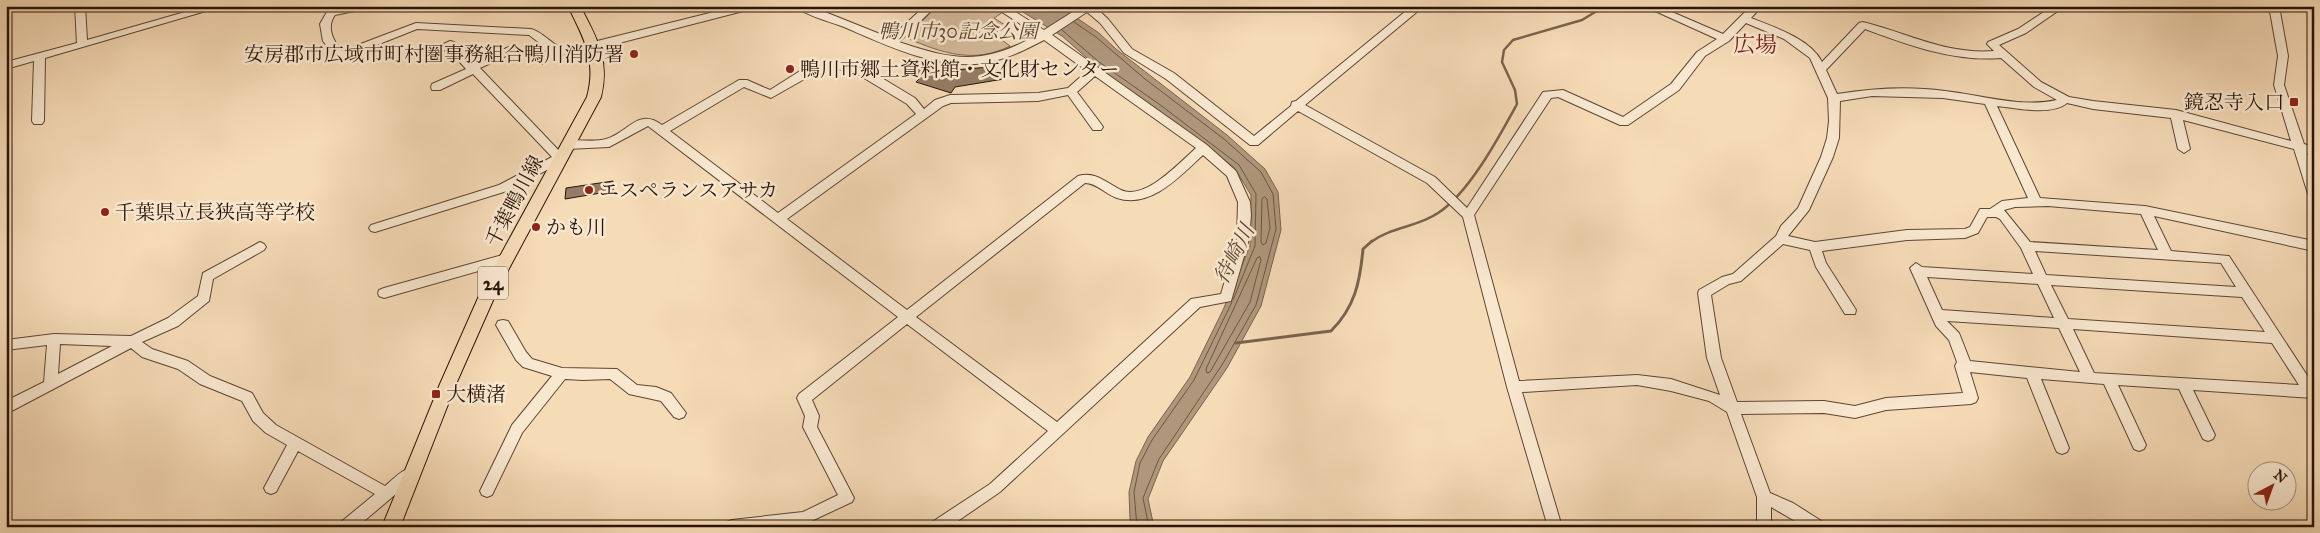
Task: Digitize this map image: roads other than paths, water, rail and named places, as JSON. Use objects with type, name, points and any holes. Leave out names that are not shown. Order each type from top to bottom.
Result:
[{"type":"main road","name":"千葉鴨川線","points":[[391,527],[411,473],[464,347],[506,259],[588,110],[598,84],[599,71],[594,46],[576,7]]},
{"type":"street","points":[[80,6],[82,44]]},
{"type":"street","points":[[6,66],[218,6]]},
{"type":"street","points":[[364,6],[329,9],[325,33],[326,40],[340,56],[416,26],[531,32],[560,51],[594,46],[752,6]]},
{"type":"street","points":[[800,6],[937,58],[973,62],[1003,55],[1087,8],[1104,21],[1128,52],[1170,76],[1254,142],[1296,105],[1419,6]]},
{"type":"street","points":[[892,42],[931,6]]},
{"type":"street","points":[[938,526],[995,488],[1196,303],[1226,298],[1243,239],[1244,202],[1232,174],[1203,148],[1044,33],[998,6]]},
{"type":"street","points":[[1649,6],[1725,39]]},
{"type":"street","points":[[1464,212],[1547,95],[1559,93],[1624,122],[1675,88],[1701,54],[1725,39],[1757,6]]},
{"type":"street","points":[[2060,6],[2022,31],[1992,44],[2044,89],[2065,99],[2208,120],[2314,151]]},
{"type":"street","points":[[2274,6],[2283,56],[2278,82],[2314,194]]},
{"type":"street","points":[[1745,19],[1788,37],[1814,56],[1834,98],[1835,121],[1833,138],[1827,157],[1803,210],[1786,229],[1781,239],[1737,278],[1726,280],[1704,293],[1714,358],[1764,497],[1764,527]]},
{"type":"street","points":[[1821,69],[1864,25],[1923,45],[1992,56],[2004,54]]},
{"type":"street","points":[[427,54],[450,44],[472,69],[564,152]]},
{"type":"street","points":[[543,61],[535,52],[549,44]]},
{"type":"street","points":[[436,87],[512,49]]},
{"type":"street","points":[[38,121],[40,56]]},
{"type":"street","points":[[834,65],[862,72],[911,101],[923,115]]},
{"type":"street","points":[[778,219],[939,103],[950,99],[1038,97],[1071,91],[1094,71]]},
{"type":"street","points":[[661,131],[743,83],[771,94],[804,74]]},
{"type":"street","points":[[1071,91],[1097,127]]},
{"type":"street","points":[[1834,98],[1872,92],[1943,94],[2031,107],[2059,104],[2065,99]]},
{"type":"street","points":[[1990,102],[2036,202]]},
{"type":"street","points":[[1296,105],[1431,180],[1464,212],[1555,527]]},
{"type":"street","points":[[2176,114],[2184,149]]},
{"type":"street","points":[[375,228],[503,188],[564,152],[609,143],[650,122],[1058,431]]},
{"type":"street","points":[[732,527],[805,518],[847,498],[810,427],[812,416],[804,398],[1082,180],[1088,178],[1095,180],[1123,196],[1146,193],[1160,186],[1203,148]]},
{"type":"street","points":[[1781,239],[1815,247],[1907,235],[1964,232],[1974,230],[1984,212],[1992,214],[2002,205],[2036,202],[2145,210],[2314,246]]},
{"type":"street","points":[[1995,210],[2004,216],[2026,246],[2090,378]]},
{"type":"street","points":[[2145,210],[2155,235],[2167,255]]},
{"type":"street","points":[[2026,246],[2225,259],[2312,392]]},
{"type":"street","points":[[1815,247],[1820,264],[1850,310]]},
{"type":"street","points":[[6,408],[132,341],[174,322],[194,308],[204,298],[207,276],[260,248]]},
{"type":"street","points":[[384,293],[506,259]]},
{"type":"street","points":[[1966,367],[1954,338],[1938,315],[1917,270],[2043,281],[2246,292]]},
{"type":"street","points":[[1938,315],[2277,338]]},
{"type":"street","points":[[503,325],[521,356],[528,363],[562,373],[583,375],[612,374],[634,390],[656,393],[666,397],[679,413]]},
{"type":"street","points":[[50,385],[54,339]]},
{"type":"street","points":[[6,345],[54,339],[132,341],[147,353],[183,365],[204,380],[246,397],[263,424],[270,430],[296,442],[385,493]]},
{"type":"street","points":[[1514,387],[1637,380],[1671,384],[1712,397],[1731,408],[1824,407],[1855,412],[1886,404],[1971,398],[1962,366],[2090,378],[2312,392]]},
{"type":"street","points":[[2032,372],[2062,448]]},
{"type":"street","points":[[487,491],[517,429],[562,373]]},
{"type":"street","points":[[2108,379],[2139,445]]},
{"type":"street","points":[[2183,384],[2208,435]]},
{"type":"street","points":[[271,488],[296,442]]},
{"type":"street","points":[[346,527],[411,473]]},
{"type":"street","points":[[1764,497],[1788,508],[1818,527]]},
{"type":"water","points":[[1013,6],[1059,6],[1099,33],[1116,49],[1227,135],[1265,169],[1278,192],[1281,230],[1261,306],[1227,368],[1163,461],[1148,499],[1154,527],[1133,527],[1130,519],[1129,492],[1136,461],[1148,437],[1190,377],[1223,310],[1250,246],[1251,195],[1234,167],[1096,66],[1062,36]]},
{"type":"waterway","points":[[1371,242],[1387,233],[1430,218],[1438,213],[1450,204],[1472,178],[1492,148],[1517,104],[1515,90],[1502,62],[1504,50],[1513,40],[1582,20],[1605,6]]},
{"type":"waterway","points":[[1236,343],[1331,331],[1346,313],[1351,303],[1358,283],[1363,249],[1372,241]]},
{"type":"place","name":"安房郡市広域市町村圏事務組合鴨川消防署","points":[[634,54]]},
{"type":"place","name":"鴨川市郷土資料館・文化財センター","points":[[790,69]]},
{"type":"place","name":"鏡忍寺入口","points":[[2294,102]]},
{"type":"place","name":"エスペランスアサカ","points":[[589,190]]},
{"type":"place","name":"千葉県立長狭高等学校","points":[[105,212]]},
{"type":"place","name":"かも川","points":[[536,227]]},
{"type":"place","name":"大横渚","points":[[436,394]]},
{"type":"district","name":"広場","points":[[1755,44]]},
{"type":"park label","name":"鴨川市30記念公園","points":[[958,31]]},
{"type":"water label","name":"待崎川","points":[[1234,254]]}]
